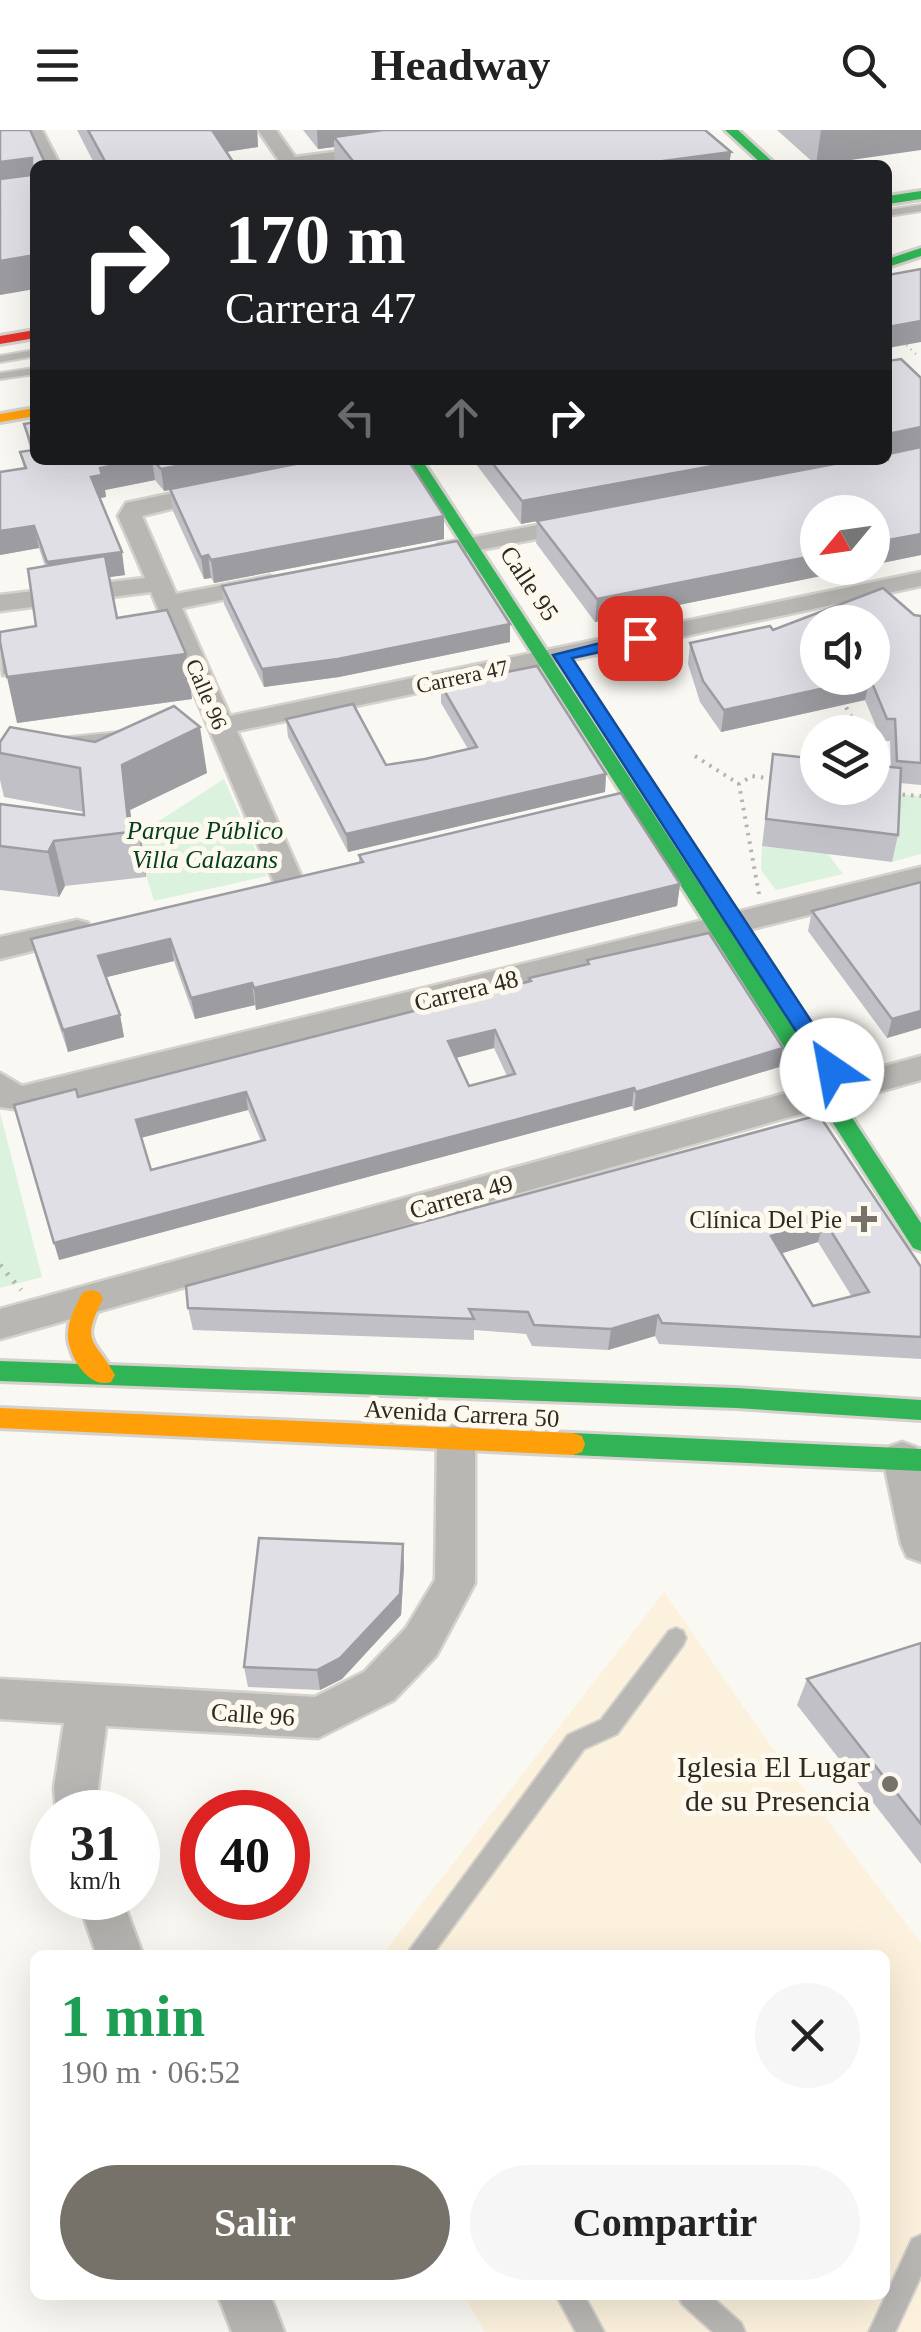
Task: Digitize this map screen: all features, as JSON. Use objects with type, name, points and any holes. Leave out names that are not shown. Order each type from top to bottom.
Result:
[{"type":"main road","points":[[710,141],[734,133],[764,160]]},
{"type":"main road","points":[[892,186],[921,182]]},
{"type":"main road","points":[[892,212],[921,208]]},
{"type":"main road","points":[[892,237],[921,232]]},
{"type":"main road","points":[[892,265],[921,252]]},
{"type":"main road","points":[[892,267],[921,265]]},
{"type":"main road","points":[[0,340],[30,335]]},
{"type":"main road","points":[[0,388],[30,383]]},
{"type":"main road","points":[[3,417],[30,413]]},
{"type":"main road","name":"Calle 95","points":[[419,465],[479,543]]},
{"type":"main road","name":"Calle 95","points":[[435,465],[479,543],[554,656],[633,799],[736,919],[921,1242]]},
{"type":"main road","name":"Calle 95","points":[[834,1092],[921,1207]]},
{"type":"main road","points":[[91,1300],[79,1320],[76,1341],[85,1361],[104,1376]]},
{"type":"main road","name":"Avenida Carrera 50","points":[[0,1371],[736,1398],[921,1410]]},
{"type":"main road","name":"Avenida Carrera 50","points":[[0,1418],[911,1460]]},
{"type":"street","points":[[33,130],[49,160]]},
{"type":"street","points":[[267,130],[288,160]]},
{"type":"street","points":[[318,160],[398,148]]},
{"type":"street","name":"Calle 96","points":[[242,486],[134,508],[130,516],[278,882],[326,871]]},
{"type":"street","points":[[409,556],[614,517]]},
{"type":"street","points":[[0,603],[164,593],[298,578]]},
{"type":"street","name":"Carrera 47","points":[[215,726],[921,579]]},
{"type":"street","points":[[875,589],[899,608]]},
{"type":"street","name":"Carrera 48","points":[[4,1091],[22,1098],[736,919],[921,877]]},
{"type":"street","points":[[0,948],[96,926]]},
{"type":"street","name":"Carrera 49","points":[[0,1324],[921,1068]]},
{"type":"street","name":"Calle 96","points":[[0,1699],[318,1718],[380,1686],[421,1642],[455,1583],[456,1441]]},
{"type":"street","points":[[911,1460],[921,1544]]},
{"type":"street","points":[[76,1790],[88,1704]]},
{"type":"street","points":[[108,1920],[118,1950]]},
{"type":"street","points":[[246,2300],[258,2332]]},
{"type":"lane","points":[[0,359],[30,354]]},
{"type":"lane","points":[[0,376],[30,371]]},
{"type":"lane","points":[[40,744],[138,734]]},
{"type":"lane","points":[[422,1950],[576,1742],[610,1727],[676,1638]]},
{"type":"lane","points":[[882,2332],[921,2248]]},
{"type":"lane","points":[[571,2300],[592,2332]]},
{"type":"lane","points":[[697,2300],[732,2332]]},
{"type":"path","points":[[898,336],[918,356]]},
{"type":"path","points":[[840,696],[851,715]]},
{"type":"path","points":[[695,756],[739,784],[760,895],[736,919]]},
{"type":"path","points":[[739,784],[752,776],[785,780]]},
{"type":"path","points":[[890,793],[921,796]]},
{"type":"path","points":[[0,1265],[24,1294]]},
{"type":"shaded area","points":[[664,1592],[768,1742],[921,1943],[921,2332],[485,2332],[467,2300],[890,2300],[890,1950],[386,1950]]},
{"type":"green space","name":"Parque Público Villa Calazans","points":[[224,779],[267,876],[154,901],[134,837]]},
{"type":"green space","points":[[892,794],[921,796],[921,854],[892,862]]},
{"type":"green space","points":[[762,846],[828,854],[843,874],[776,890],[761,870]]},
{"type":"green space","points":[[0,1112],[42,1277],[0,1288]]},
{"type":"building","points":[[0,130],[30,130],[44,160],[0,162]]},
{"type":"building","points":[[88,130],[212,130],[232,160],[104,160]]},
{"type":"building","points":[[383,130],[705,130],[731,152],[671,160],[352,160],[334,137]]},
{"type":"building","points":[[30,175],[30,256],[0,261],[0,179]]},
{"type":"building","points":[[921,269],[921,321],[892,326],[892,274]]},
{"type":"building","points":[[901,359],[921,378],[921,427],[892,433],[892,360]]},
{"type":"building","points":[[921,447],[921,534],[890,540],[890,495],[800,495],[800,559],[597,599],[537,521],[829,465],[892,465],[892,453]]},
{"type":"building","points":[[30,450],[30,465],[116,465],[100,468],[102,475],[91,477],[122,552],[47,562],[34,526],[0,531],[0,472],[26,468],[20,452]]},
{"type":"building","points":[[291,465],[411,465],[444,516],[211,560],[208,555],[201,557],[170,489]]},
{"type":"building","points":[[494,465],[718,465],[522,501]]},
{"type":"building","points":[[457,541],[510,624],[338,659],[262,669],[222,586]]},
{"type":"building","points":[[105,556],[117,618],[167,610],[186,654],[7,677],[0,632],[36,626],[28,569]]},
{"type":"building","points":[[883,588],[914,615],[921,616],[921,763],[897,761],[895,719],[885,715],[877,695],[890,695],[890,605],[838,605]]},
{"type":"building","points":[[800,620],[800,693],[724,710],[703,681],[690,643],[770,626],[773,630]]},
{"type":"building","points":[[537,666],[606,774],[346,834],[286,719],[353,704],[386,765],[425,759],[477,747],[441,685]]},
{"type":"building","points":[[174,706],[200,727],[122,765],[128,821],[138,822],[138,831],[54,841],[48,852],[0,846],[0,804],[84,815],[80,768],[0,753],[0,742],[10,727],[95,742]]},
{"type":"building","points":[[773,754],[800,757],[800,805],[890,805],[890,767],[901,768],[898,835],[766,819]]},
{"type":"building","points":[[621,793],[680,884],[254,988],[252,983],[191,998],[170,939],[98,956],[120,1015],[63,1030],[31,939],[363,862],[359,855]]},
{"type":"building","points":[[921,882],[921,1011],[892,1019],[812,911]]},
{"type":"building","points":[[709,933],[783,1048],[636,1092],[634,1088],[54,1243],[14,1105],[76,1089],[78,1097],[531,981],[529,978],[589,964],[587,960]],"holes":[[[495,1030],[515,1074],[469,1086],[448,1041]],[[246,1092],[265,1140],[151,1170],[136,1120]]]},
{"type":"building","points":[[819,1115],[921,1267],[921,1337],[662,1323],[658,1315],[611,1329],[534,1325],[528,1312],[469,1309],[474,1319],[188,1308],[186,1286]],"holes":[[[824,1220],[869,1292],[813,1306],[771,1236]]]},
{"type":"building","points":[[259,1538],[403,1544],[400,1594],[340,1658],[317,1670],[244,1667]]},
{"type":"building","name":"Iglesia El Lugar de su Presencia","points":[[921,1643],[921,1824],[807,1679]]},
{"type":"traffic: fast","points":[[731,130],[764,160]]},
{"type":"traffic: fast","points":[[892,199],[921,195]]},
{"type":"traffic: fast","points":[[892,262],[921,252]]},
{"type":"traffic: fast","points":[[418,465],[921,1242]]},
{"type":"traffic: fast","points":[[0,1371],[736,1398],[921,1410]]},
{"type":"traffic: fast","points":[[573,1444],[921,1460]]},
{"type":"traffic: slow","points":[[0,418],[30,413]]},
{"type":"traffic: slow","points":[[91,1299],[81,1321],[80,1340],[87,1358],[103,1375]]},
{"type":"traffic: slow","points":[[0,1418],[573,1444]]},
{"type":"traffic: jam","points":[[0,340],[30,335]]},
{"type":"place","name":"Clínica Del Pie","points":[[864,1219]]},
{"type":"place","name":"Iglesia El Lugar de su Presencia","points":[[890,1784]]},
{"type":"route","points":[[640,638],[561,655],[832,1070]]}]
